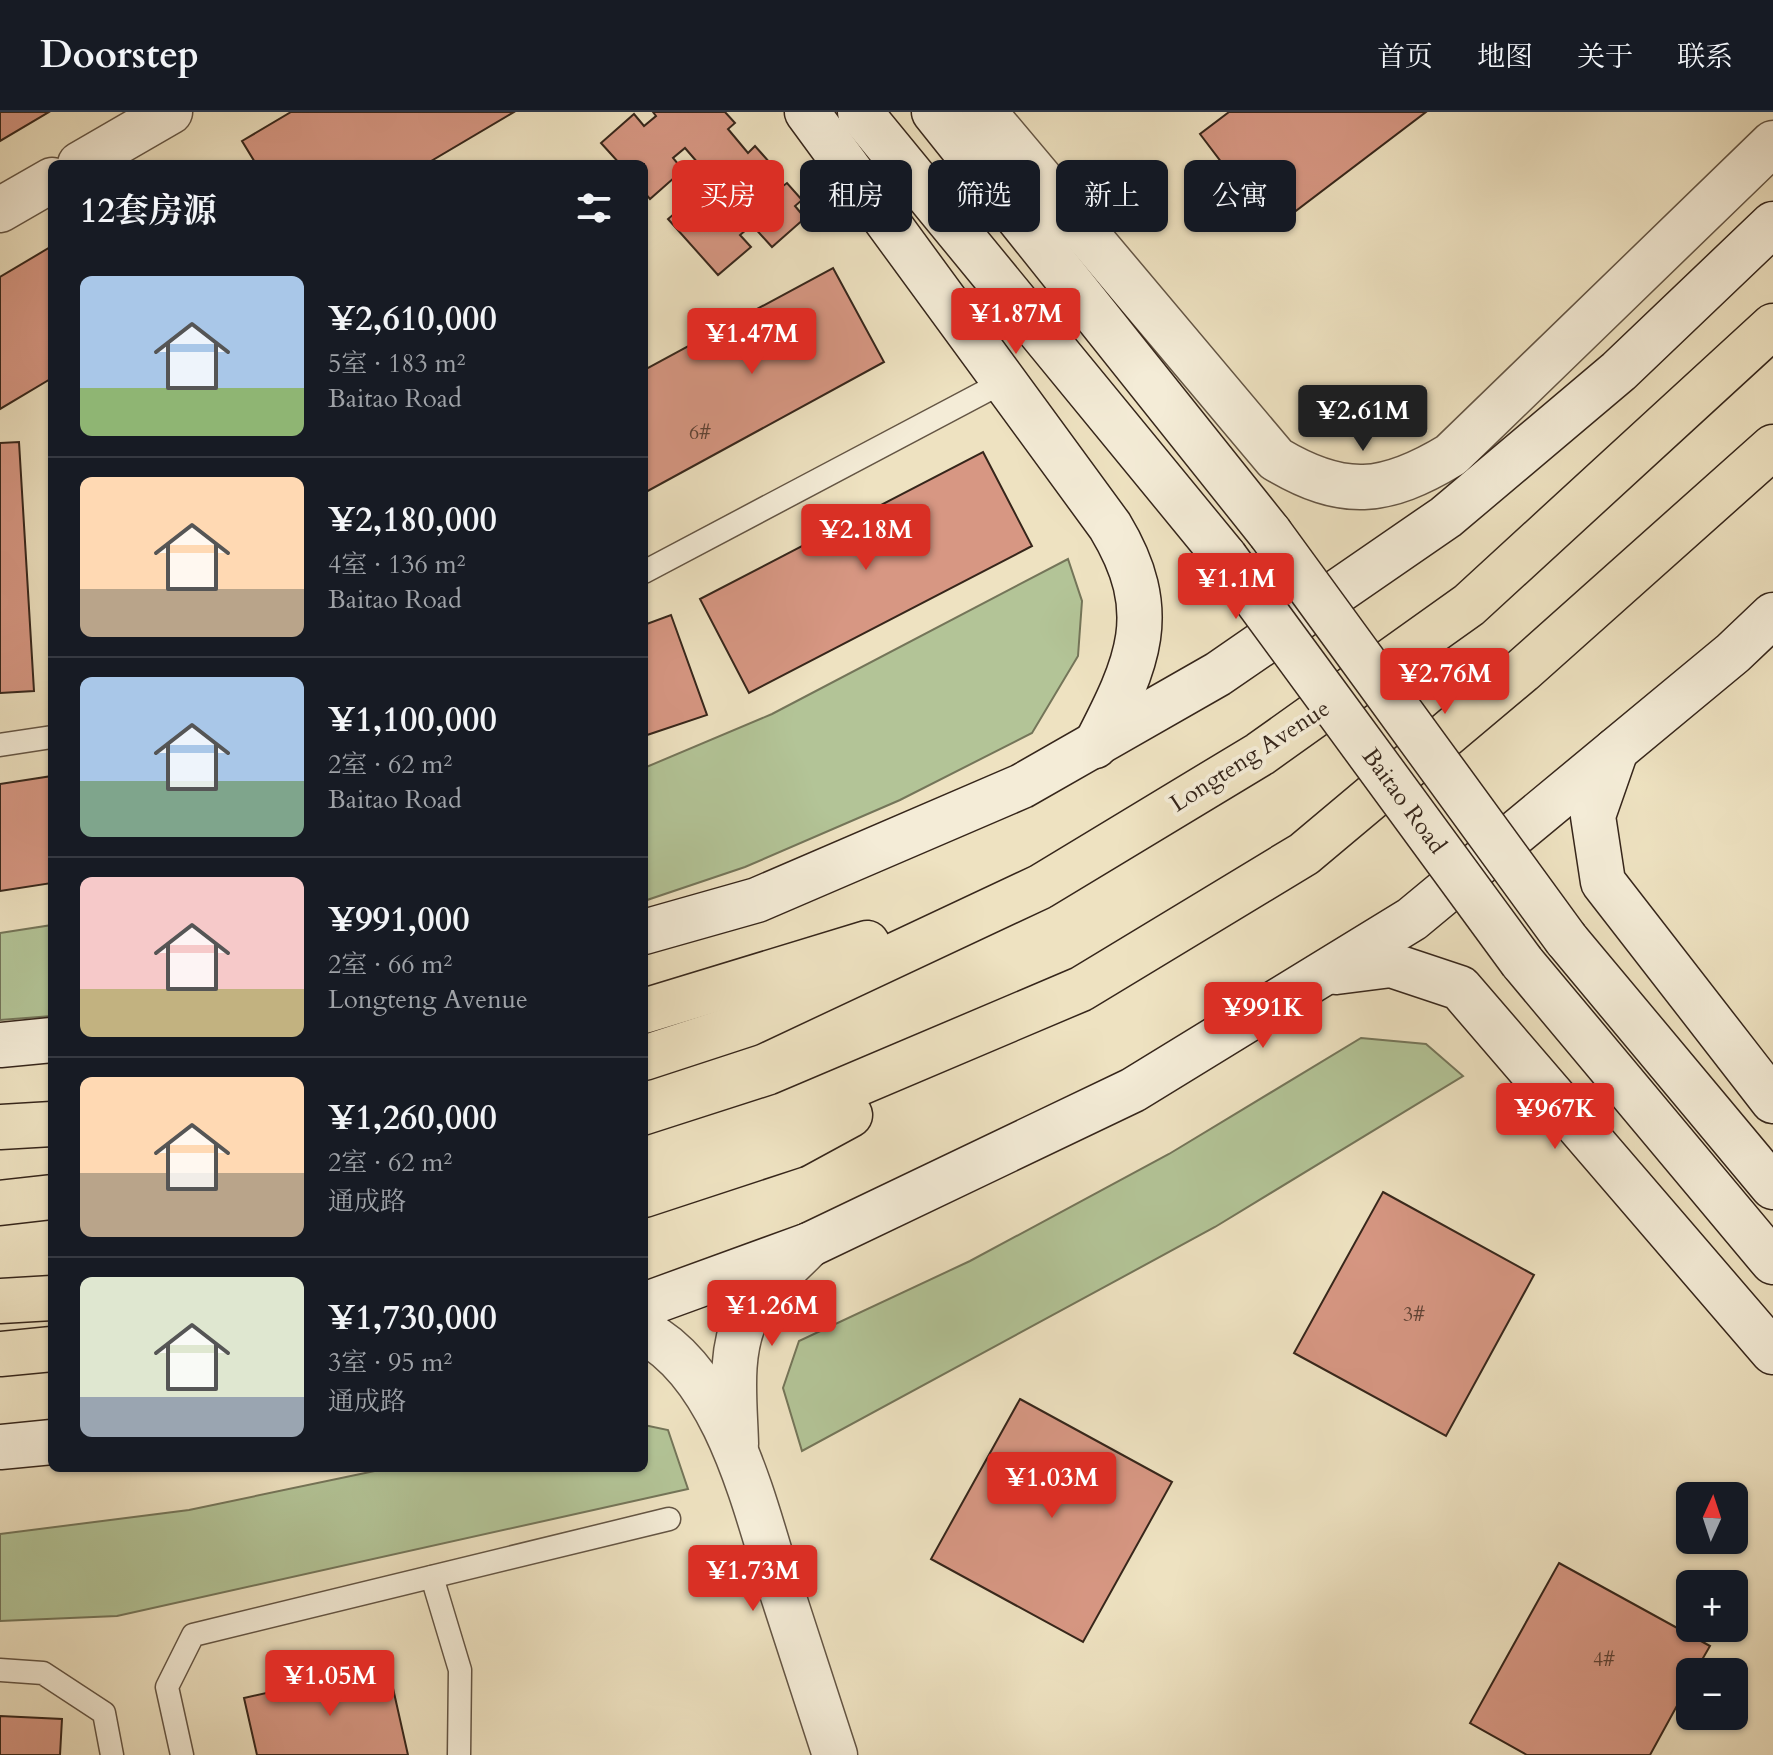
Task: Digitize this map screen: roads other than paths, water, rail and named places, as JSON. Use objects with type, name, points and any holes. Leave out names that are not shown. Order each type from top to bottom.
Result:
[{"type":"highway","name":"Longteng Avenue","points":[[648,1057],[748,1024],[1040,887],[1260,754],[1469,605],[1773,326]]},
{"type":"highway","points":[[648,1194],[793,1146],[1081,989],[1304,854],[1522,671],[1773,447]]},
{"type":"highway","points":[[648,1010],[1040,887]]},
{"type":"highway","points":[[648,1159],[784,1115],[1081,989]]},
{"type":"highway","points":[[0,1127],[48,1124]]},
{"type":"highway","points":[[0,1203],[48,1197]]},
{"type":"highway","points":[[0,1301],[48,1298]]},
{"type":"highway","points":[[0,1354],[48,1349]]},
{"type":"main road","points":[[87,160],[170,112]]},
{"type":"main road","points":[[807,112],[1110,526],[1128,556],[1140,593],[1135,654],[1123,692],[1095,746]]},
{"type":"main road","name":"Baitao Road","points":[[860,112],[1225,557],[1522,962],[1773,1262]]},
{"type":"main road","name":"Baitao Road","points":[[934,112],[1270,533],[1566,939],[1773,1187]]},
{"type":"main road","points":[[984,112],[1276,459],[1303,475],[1342,488],[1382,487],[1416,476],[1451,455],[1773,143]]},
{"type":"main road","points":[[0,210],[48,182]]},
{"type":"main road","points":[[648,931],[757,900],[1022,786],[1218,674],[1446,517],[1619,371],[1773,224]]},
{"type":"main road","points":[[648,1304],[809,1245],[1133,1090],[1412,919],[1773,615]]},
{"type":"main road","points":[[1617,748],[1593,816],[1603,882],[1773,1101]]},
{"type":"main road","points":[[1321,974],[1391,965],[1460,988],[1773,1352]]},
{"type":"main road","points":[[0,1045],[48,1040]]},
{"type":"main road","points":[[737,1451],[735,1369],[747,1316],[759,1297],[809,1245]]},
{"type":"main road","points":[[648,1334],[660,1341],[691,1373],[737,1451],[835,1755]]},
{"type":"main road","points":[[0,1447],[48,1442]]},
{"type":"lane","points":[[648,570],[1005,381]]},
{"type":"lane","points":[[0,745],[48,738]]},
{"type":"lane","points":[[182,1755],[167,1687],[193,1635],[669,1519]]},
{"type":"lane","points":[[432,1577],[460,1670],[459,1755]]},
{"type":"lane","points":[[0,1670],[43,1673],[104,1713],[112,1755]]}]
